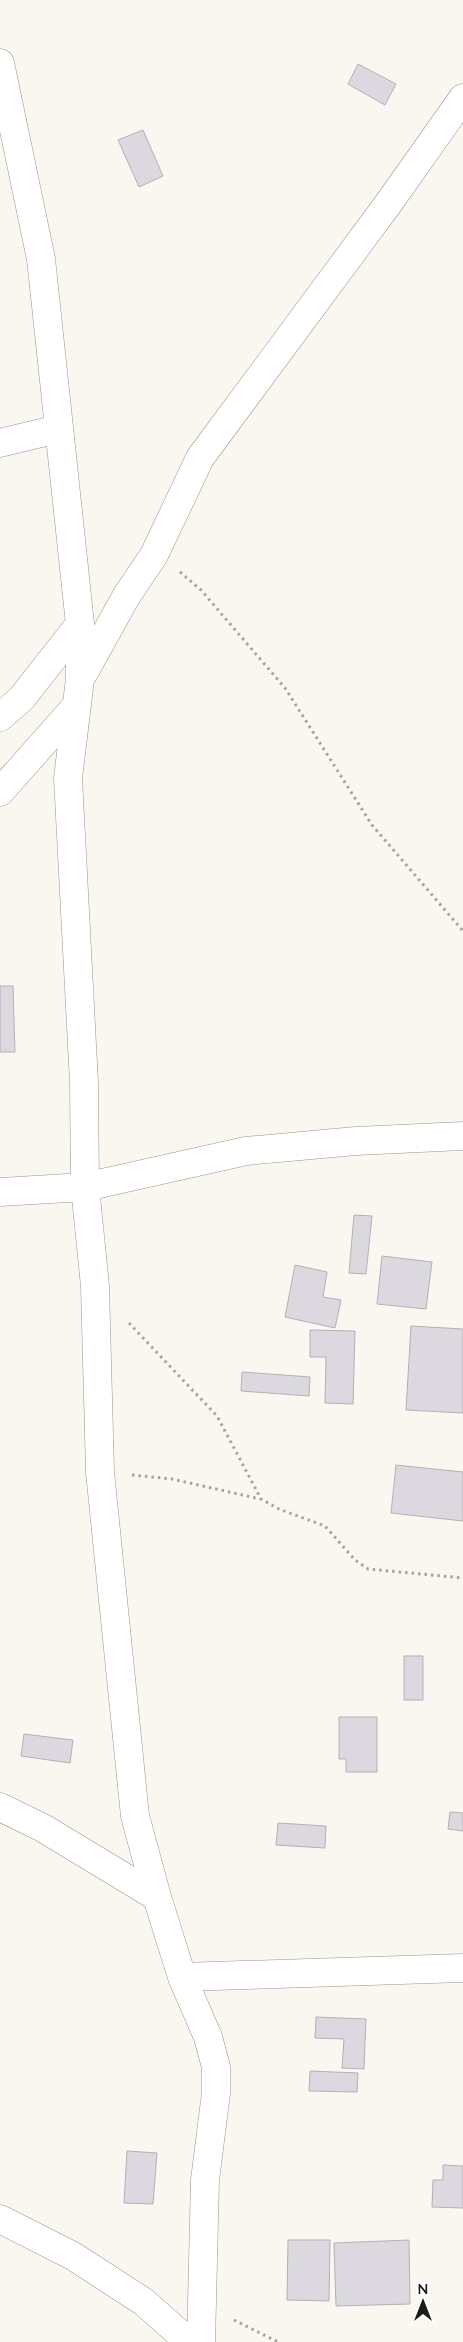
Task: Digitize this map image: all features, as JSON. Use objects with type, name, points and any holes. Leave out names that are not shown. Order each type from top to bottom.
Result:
[{"type":"street","points":[[0,63],[41,259],[80,624],[78,692],[68,778],[84,1083],[84,1188],[95,1286],[100,1472],[136,1816],[157,1897],[182,1977],[208,2037],[216,2067],[216,2093],[205,2180],[201,2342]]},
{"type":"street","points":[[0,792],[78,692],[127,595],[154,556],[200,458],[388,204],[463,98]]},
{"type":"street","points":[[0,443],[58,429]]},
{"type":"street","points":[[0,717],[21,699],[80,624]]},
{"type":"street","points":[[0,1192],[84,1188],[246,1152],[356,1141],[463,1136]]},
{"type":"street","points":[[0,1807],[43,1828],[157,1897]]},
{"type":"street","points":[[182,1977],[463,1968]]},
{"type":"street","points":[[0,2219],[73,2256],[144,2302],[189,2342]]},
{"type":"path","points":[[154,556],[178,571],[201,590],[285,688],[372,825],[463,931]]},
{"type":"path","points":[[95,1286],[217,1416],[261,1499]]},
{"type":"path","points":[[100,1472],[172,1479],[261,1499],[279,1509],[325,1526],[355,1560],[368,1570],[463,1578]]},
{"type":"path","points":[[202,2304],[278,2342]]},
{"type":"building","points":[[358,64],[396,84],[385,105],[348,84]]},
{"type":"building","points":[[143,130],[163,176],[139,187],[118,140]]},
{"type":"building","points":[[0,986],[13,986],[15,1052],[0,1052]]},
{"type":"building","points":[[354,1215],[372,1216],[366,1274],[349,1273]]},
{"type":"building","points":[[382,1256],[432,1262],[426,1309],[377,1304]]},
{"type":"building","points":[[295,1265],[327,1272],[323,1297],[341,1300],[335,1328],[285,1317]]},
{"type":"building","points":[[411,1326],[463,1329],[463,1413],[406,1410]]},
{"type":"building","points":[[310,1330],[355,1331],[353,1404],[325,1403],[326,1357],[310,1357]]},
{"type":"building","points":[[242,1372],[310,1377],[309,1396],[241,1391]]},
{"type":"building","points":[[396,1465],[463,1472],[463,1521],[391,1513]]},
{"type":"building","points":[[404,1656],[423,1656],[423,1700],[404,1700]]},
{"type":"building","points":[[339,1717],[377,1717],[377,1772],[346,1772],[346,1759],[339,1759]]},
{"type":"building","points":[[24,1734],[73,1740],[70,1763],[21,1756]]},
{"type":"building","points":[[450,1812],[463,1813],[463,1831],[448,1829]]},
{"type":"building","points":[[278,1823],[326,1826],[325,1848],[276,1845]]},
{"type":"building","points":[[316,2017],[366,2019],[364,2069],[342,2068],[344,2039],[315,2038]]},
{"type":"building","points":[[310,2071],[358,2073],[357,2092],[309,2091]]},
{"type":"building","points":[[127,2151],[157,2153],[153,2204],[124,2203]]},
{"type":"building","points":[[443,2165],[463,2166],[463,2208],[432,2207],[433,2180],[443,2180]]},
{"type":"building","points":[[288,2240],[330,2240],[329,2301],[287,2300]]},
{"type":"building","points":[[409,2240],[410,2304],[336,2306],[334,2243]]}]
